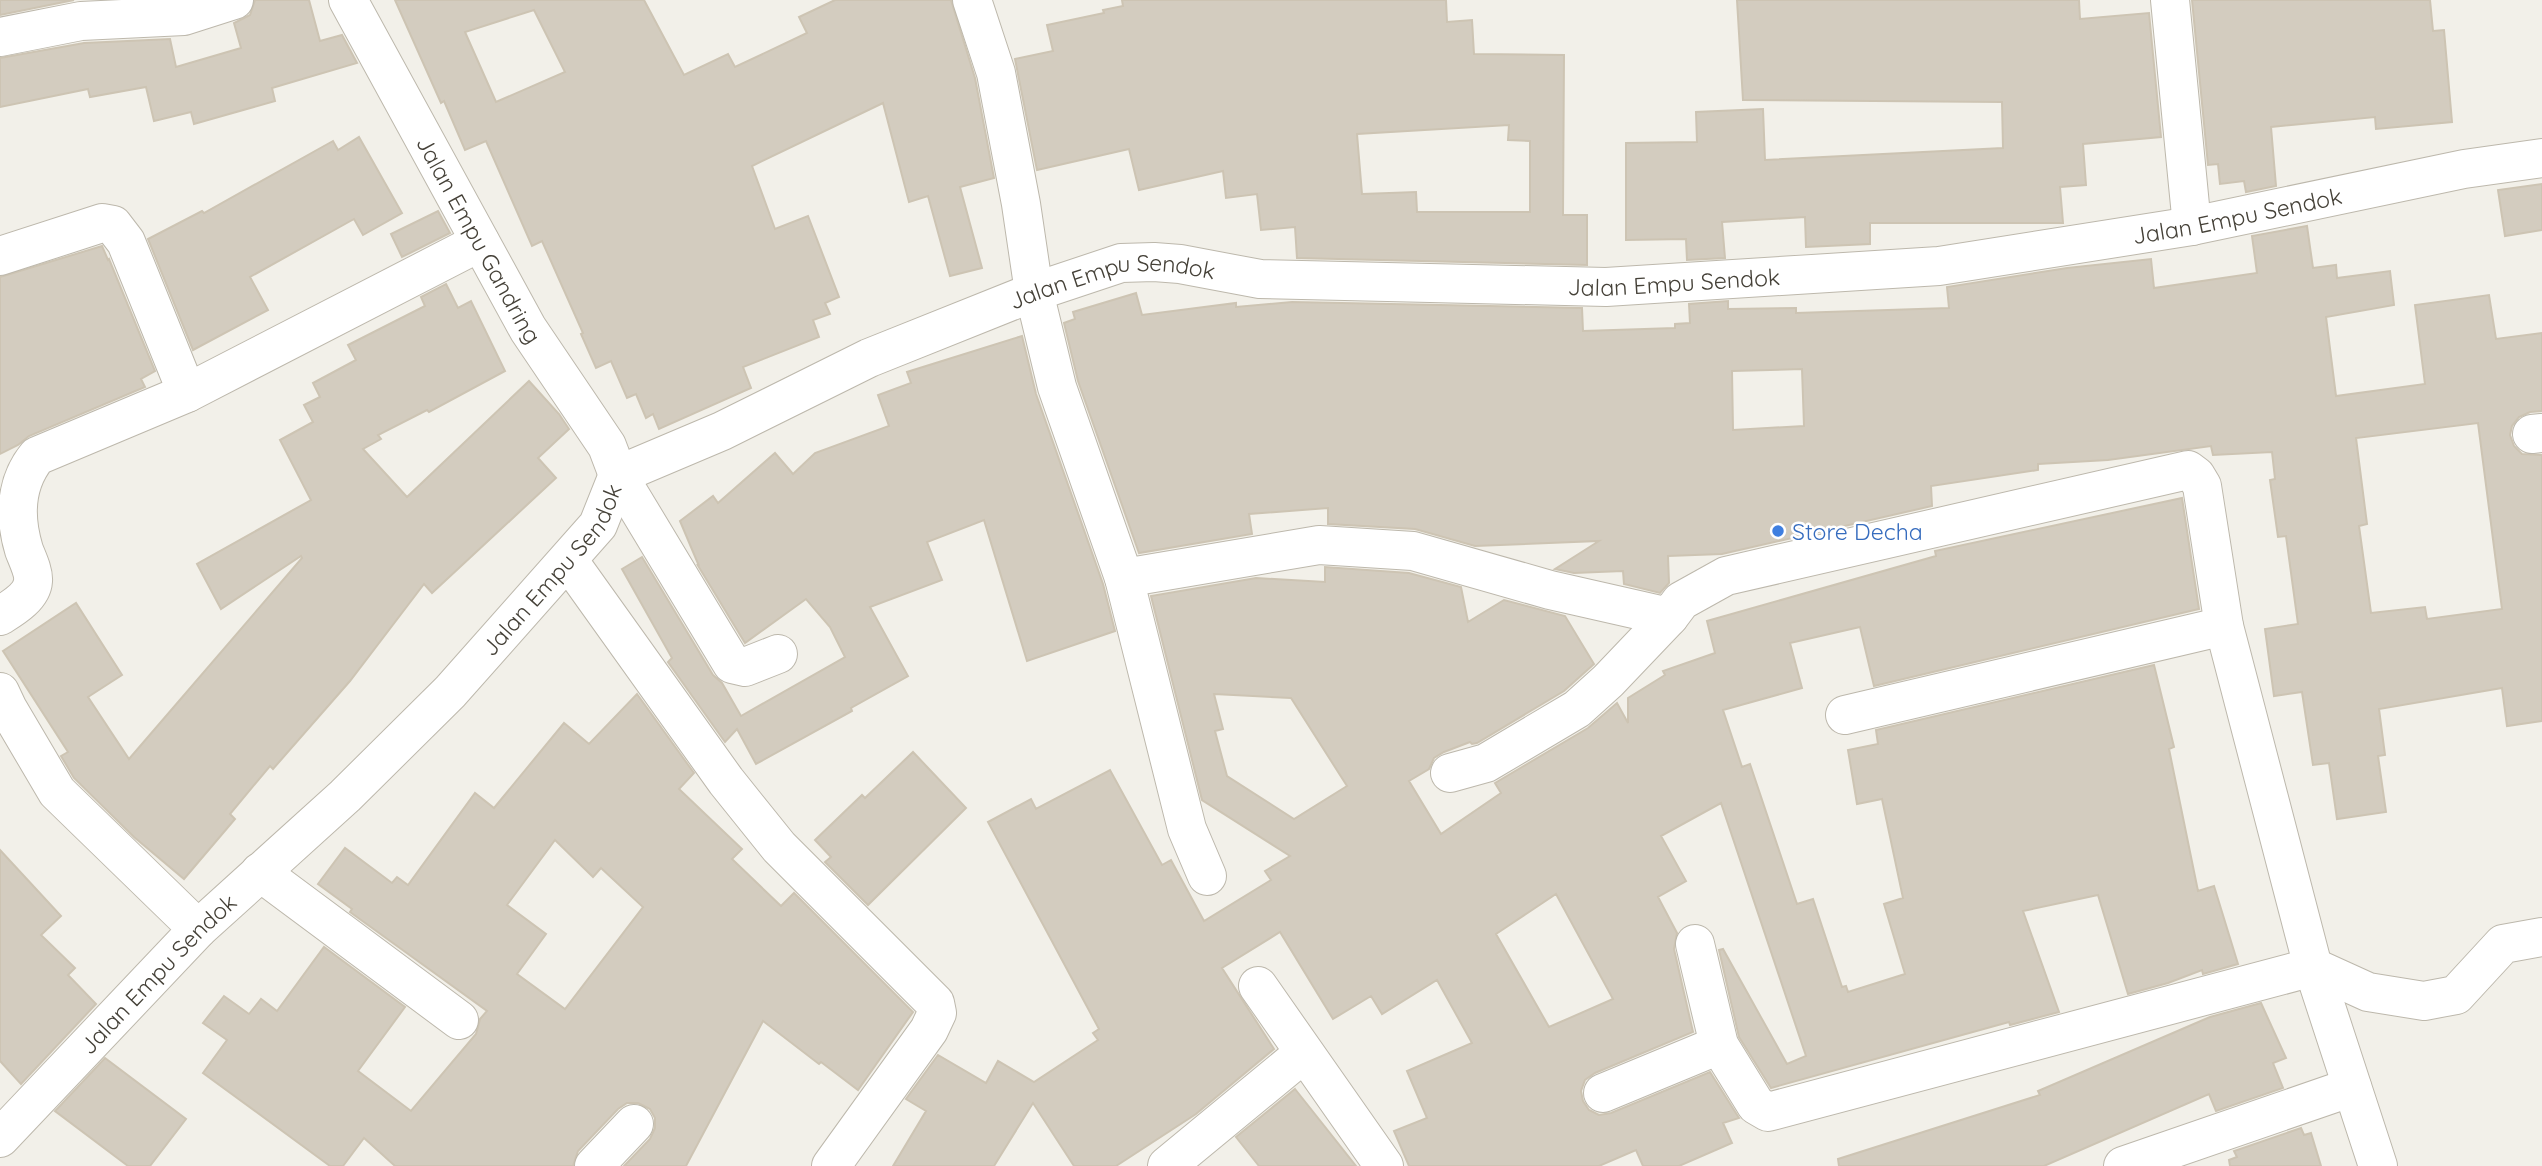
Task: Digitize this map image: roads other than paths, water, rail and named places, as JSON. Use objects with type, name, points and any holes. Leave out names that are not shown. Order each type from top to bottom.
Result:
[{"type":"street","points":[[0,37],[81,22],[184,16],[234,0]]},
{"type":"street","name":"Jalan Empu Gandring","points":[[348,0],[528,328],[607,446],[618,475],[732,664],[745,667],[778,654]]},
{"type":"street","points":[[972,0],[996,73],[1021,204],[1034,292],[1057,387],[1124,578],[1186,829],[1207,876]]},
{"type":"street","points":[[2170,0],[2192,226]]},
{"type":"street","name":"Jalan Empu Sendok","points":[[0,1138],[198,929],[345,796],[450,692],[598,525],[618,475],[722,431],[869,358],[1034,292],[1121,263],[1154,262],[1260,279],[1606,287],[1939,266],[2192,226],[2464,169],[2542,158]]},
{"type":"street","points":[[0,256],[102,223],[113,225],[125,242],[187,393]]},
{"type":"street","points":[[0,616],[29,592],[33,581],[19,534],[18,504],[20,485],[27,467],[37,456],[187,393],[480,242]]},
{"type":"street","points":[[1450,773],[1486,764],[1577,709],[1608,681],[1681,601],[1726,576],[2188,470],[2202,486],[2224,626],[2313,967],[2378,1166]]},
{"type":"street","points":[[1124,578],[1319,545],[1413,551],[1550,590],[1669,617]]},
{"type":"street","points":[[568,559],[726,780],[779,847],[935,1003],[937,1013],[929,1030],[831,1166]]},
{"type":"street","points":[[1845,715],[2224,626]]},
{"type":"street","points":[[0,692],[57,792],[198,929]]},
{"type":"street","points":[[260,872],[458,1020]]},
{"type":"street","points":[[1695,944],[1719,1045],[1756,1105],[1769,1112],[2313,967],[2368,992],[2424,1001],[2456,995],[2503,944],[2542,937]]},
{"type":"street","points":[[1258,986],[1384,1166]]},
{"type":"street","points":[[1603,1093],[1719,1045]]},
{"type":"street","points":[[1167,1166],[1304,1053]]},
{"type":"street","points":[[2123,1166],[2352,1087]]},
{"type":"street","points":[[594,1166],[634,1124]]},
{"type":"place","name":"Store Decha","points":[[1778,531]]}]
